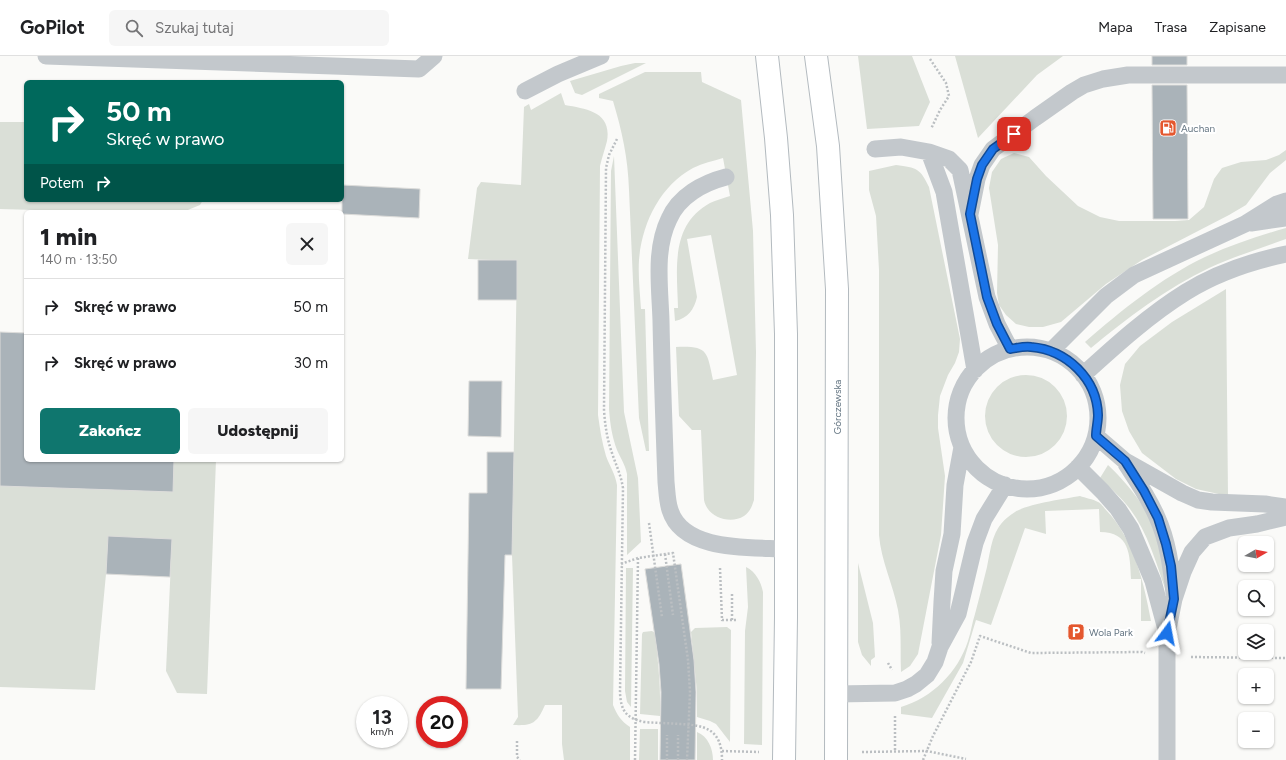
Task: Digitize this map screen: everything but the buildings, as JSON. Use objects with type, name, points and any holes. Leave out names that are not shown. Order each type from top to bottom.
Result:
[{"type":"main road","points":[[767,56],[776,138],[782,215],[786,334],[786,548],[775,756]]},
{"type":"main road","name":"Górczewska","points":[[816,56],[828,146],[837,289],[836,760]]},
{"type":"lane","points":[[46,56],[420,69],[434,56]]},
{"type":"lane","points":[[525,91],[558,74],[601,56]]},
{"type":"lane","points":[[970,214],[977,179],[982,165],[993,149],[1084,85],[1104,79],[1128,75],[1286,75]]},
{"type":"lane","points":[[875,149],[900,147],[929,152],[949,159],[960,170],[987,297],[997,324],[1010,349]]},
{"type":"lane","points":[[929,152],[944,192],[975,370]]},
{"type":"lane","points":[[726,177],[707,183],[688,195],[679,203],[668,219],[659,250],[661,344],[668,504],[670,511],[682,529],[694,537],[724,545],[786,548]]},
{"type":"lane","points":[[1051,351],[1106,296],[1134,275],[1245,224],[1277,204],[1286,201]]},
{"type":"lane","points":[[1245,224],[1286,218]]},
{"type":"lane","points":[[1083,375],[1122,340],[1187,291],[1222,274],[1282,253]]},
{"type":"lane","points":[[1031,347],[1051,351],[1069,360],[1083,375],[1094,394],[1098,415],[1096,436],[1089,453],[1078,467],[1062,480],[1044,487],[1024,489],[1005,485],[988,477],[973,463],[962,447],[957,427],[957,407],[963,387],[975,370],[990,357],[1010,349],[1031,347]]},
{"type":"lane","points":[[1096,436],[1125,461],[1182,493],[1198,500],[1265,504],[1286,507]]},
{"type":"lane","points":[[940,647],[944,571],[952,534],[955,485],[962,447]]},
{"type":"lane","points":[[1125,461],[1144,491],[1158,518],[1171,566],[1174,599]]},
{"type":"lane","points":[[1078,467],[1118,509],[1131,529],[1153,581],[1167,633]]},
{"type":"lane","points":[[836,694],[895,693],[916,684],[927,675],[935,662],[940,647],[958,614],[975,543],[984,519],[1005,485]]},
{"type":"lane","points":[[1167,760],[1167,633],[1174,599],[1192,552],[1205,537],[1229,528],[1257,524],[1286,517]]},
{"type":"path","points":[[929,152],[931,128],[949,96],[946,83],[930,59]]},
{"type":"path","points":[[617,139],[609,155],[606,168],[604,410],[607,436],[621,477],[623,488],[621,564],[621,706],[625,713],[636,720],[644,722],[702,726],[711,732],[720,743],[722,760]]},
{"type":"path","points":[[648,521],[662,618]]},
{"type":"path","points":[[621,564],[638,558],[673,553],[688,660],[690,692],[687,760]]},
{"type":"path","points":[[665,554],[673,615]]},
{"type":"path","points":[[635,760],[638,558]]},
{"type":"path","points":[[720,568],[722,620],[737,620]]},
{"type":"path","points":[[732,594],[732,620]]},
{"type":"path","points":[[923,760],[933,736],[971,662],[980,636],[1031,653],[1142,652],[1152,657],[1286,658]]},
{"type":"path","points":[[895,709],[895,751]]},
{"type":"path","points":[[667,735],[667,760]]},
{"type":"path","points":[[678,735],[678,760]]},
{"type":"path","points":[[517,741],[517,757],[520,760]]},
{"type":"path","points":[[722,751],[775,756]]},
{"type":"path","points":[[861,752],[927,751],[966,759]]},
{"type":"shaded area","points":[[858,56],[912,56],[930,102],[919,126],[867,129]]},
{"type":"shaded area","points":[[955,56],[1063,56],[1037,75],[978,138]]},
{"type":"shaded area","points":[[635,63],[646,63],[582,95],[575,93],[570,81],[621,66]]},
{"type":"shaded area","points":[[645,72],[701,72],[702,82],[741,100],[753,231],[756,352],[754,500],[748,513],[738,519],[732,520],[720,518],[714,515],[706,506],[704,500],[701,430],[692,430],[679,416],[676,347],[700,349],[704,352],[709,362],[713,380],[737,375],[711,235],[687,239],[697,297],[690,313],[680,320],[675,321],[674,308],[678,308],[677,263],[679,249],[682,236],[688,223],[697,212],[710,203],[730,196],[723,158],[704,163],[693,168],[671,185],[662,195],[655,207],[644,233],[639,260],[639,272],[641,309],[645,309],[649,451],[646,451],[639,418],[629,190],[626,156],[613,101],[599,98],[599,94]]},
{"type":"shaded area","points":[[561,93],[565,105],[582,108],[596,114],[602,118],[608,131],[607,141],[600,166],[598,415],[605,451],[617,485],[613,705],[620,718],[630,727],[630,760],[564,760],[562,744],[562,705],[545,705],[537,720],[534,722],[525,725],[513,725],[518,717],[512,555],[517,261],[468,259],[477,188],[481,182],[521,185],[524,107],[529,104],[531,110]]},
{"type":"shaded area","points":[[0,122],[24,122],[24,202],[202,202],[200,205],[188,210],[0,209]]},
{"type":"shaded area","points":[[1286,150],[1286,160],[1270,173],[1246,205],[1142,260],[1106,284],[1061,322],[1043,327],[1029,327],[1016,324],[1006,315],[999,305],[997,293],[998,245],[989,188],[992,172],[1001,159],[1014,153],[1029,157],[1046,176],[1078,206],[1100,217],[1119,221],[1175,221],[1189,220],[1204,207],[1214,179],[1222,168],[1241,162],[1266,160],[1279,155]]},
{"type":"shaded area","points":[[614,156],[624,412],[638,478],[641,542],[627,555],[627,474],[614,440],[609,409],[611,171]]},
{"type":"shaded area","points":[[896,165],[913,168],[920,172],[929,187],[960,339],[959,352],[940,396],[938,415],[938,428],[945,476],[941,535],[918,654],[910,666],[901,672],[899,618],[896,600],[882,554],[879,535],[879,270],[876,216],[869,190],[869,171]]},
{"type":"shaded area","points":[[1286,228],[1286,239],[1228,260],[1193,276],[1148,304],[1091,348],[1085,342],[1142,295],[1189,265],[1235,245]]},
{"type":"shaded area","points":[[1226,289],[1228,496],[1196,489],[1176,479],[1142,453],[1129,431],[1122,411],[1120,385],[1125,364],[1140,346],[1172,322]]},
{"type":"shaded area","points":[[1026,375],[1042,378],[1055,387],[1064,400],[1067,416],[1064,432],[1055,445],[1042,454],[1026,457],[1010,454],[997,445],[988,432],[985,416],[988,400],[997,387],[1010,378]]},
{"type":"shaded area","points":[[174,462],[216,462],[207,694],[177,693],[166,671],[172,539],[108,537],[95,690],[0,687],[0,486],[173,492]]},
{"type":"shaded area","points":[[1108,465],[1125,482],[1146,511],[1156,533],[1166,591],[1151,548],[1142,528],[1130,509],[1100,478]]},
{"type":"shaded area","points":[[1080,496],[1100,503],[1124,534],[1131,548],[1141,577],[1151,621],[1141,621],[1141,579],[1131,579],[1129,554],[1123,541],[1110,533],[1100,532],[1099,509],[1045,511],[1046,534],[1025,528],[991,625],[976,620],[963,663],[932,718],[901,714],[901,707],[923,697],[942,682],[951,673],[964,652],[970,634],[992,543],[997,529],[1007,517],[1021,509],[1046,502]]},
{"type":"shaded area","points":[[858,563],[873,623],[875,657],[871,660],[871,666],[862,655],[858,642]]},
{"type":"shaded area","points":[[746,567],[758,578],[763,592],[762,745],[744,744],[745,631],[748,607]]},
{"type":"shaded area","points":[[626,568],[633,568],[631,707],[627,702],[625,691]]},
{"type":"shaded area","points":[[727,627],[731,630],[730,742],[716,724],[697,717],[697,692],[691,632],[695,628]]},
{"type":"shaded area","points":[[652,631],[655,633],[658,664],[660,716],[640,714],[642,634],[643,632]]},
{"type":"shaded area","points":[[640,729],[658,729],[658,760],[639,760]]},
{"type":"shaded area","points":[[697,732],[701,734],[709,743],[713,760],[697,760]]},
{"type":"place","name":"Auchan","points":[[1168,128]]},
{"type":"place","name":"Wola Park","points":[[1076,632]]},
{"type":"route","points":[[1014,134],[993,149],[982,165],[977,179],[970,214],[987,297],[997,324],[1010,349],[1031,347],[1051,351],[1061,355],[1077,367],[1094,394],[1098,415],[1096,436],[1125,461],[1144,491],[1158,518],[1166,544],[1171,566],[1174,599],[1167,633]]}]
